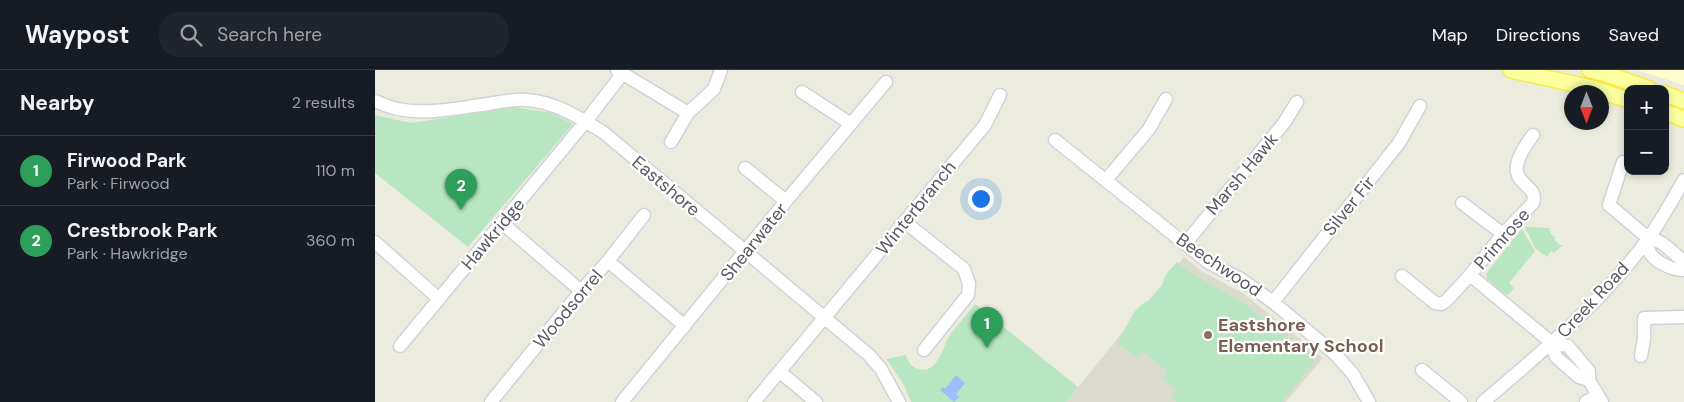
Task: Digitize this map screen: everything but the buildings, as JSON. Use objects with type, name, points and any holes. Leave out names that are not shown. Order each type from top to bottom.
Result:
[{"type":"main road","points":[[1511,70],[1592,88],[1624,99]]},
{"type":"main road","points":[[1590,70],[1637,85]]},
{"type":"main road","points":[[1669,95],[1684,101]]},
{"type":"main road","points":[[1669,113],[1684,119]]},
{"type":"street","points":[[671,142],[688,112],[714,89],[721,70]]},
{"type":"street","points":[[619,72],[688,112]]},
{"type":"street","name":"Hawkridge","points":[[400,346],[586,121],[619,72]]},
{"type":"street","name":"Shearwater","points":[[622,402],[886,82]]},
{"type":"street","points":[[803,92],[851,124]]},
{"type":"street","name":"Winterbranch","points":[[754,402],[985,125],[1001,95]]},
{"type":"street","points":[[1105,180],[1149,129],[1166,99]]},
{"type":"street","name":"Eastshore","points":[[375,101],[395,109],[429,112],[526,100],[545,103],[570,111],[603,132],[869,355],[881,369],[899,402]]},
{"type":"street","name":"Marsh Hawk","points":[[1185,244],[1284,123],[1297,102]]},
{"type":"street","name":"Silver Fir","points":[[1273,302],[1399,143],[1420,106]]},
{"type":"street","name":"Primrose","points":[[1402,276],[1435,303],[1441,304],[1446,301],[1503,234],[1531,206],[1534,200],[1532,190],[1519,176],[1517,171],[1523,151],[1533,135]]},
{"type":"street","name":"Beechwood","points":[[1055,140],[1209,263],[1239,278],[1273,302],[1336,355],[1353,374],[1365,400]]},
{"type":"street","points":[[1623,162],[1609,205],[1648,238],[1658,240],[1680,258],[1667,266]]},
{"type":"street","points":[[745,168],[786,201]]},
{"type":"street","name":"Creek Road","points":[[1483,402],[1552,343],[1604,291],[1648,238],[1684,180]]},
{"type":"street","points":[[1462,203],[1503,234]]},
{"type":"street","name":"Woodsorrel","points":[[491,402],[581,291],[608,262],[644,215]]},
{"type":"street","points":[[905,222],[964,269],[969,284],[968,295],[925,350]]},
{"type":"street","points":[[502,223],[581,291]]},
{"type":"street","points":[[1648,238],[1648,247],[1652,256],[1667,266],[1677,270],[1684,270]]},
{"type":"street","points":[[375,242],[439,299]]},
{"type":"street","points":[[608,262],[685,326]]},
{"type":"street","points":[[1470,275],[1552,343],[1568,346],[1589,370],[1589,380],[1600,399],[1586,402]]},
{"type":"street","points":[[1641,356],[1643,318],[1684,317]]},
{"type":"street","points":[[1552,343],[1556,357],[1583,379],[1589,380]]},
{"type":"street","points":[[1571,370],[1580,360]]},
{"type":"street","points":[[1422,370],[1461,402]]},
{"type":"street","points":[[780,372],[816,402]]},
{"type":"shaded area","points":[[1637,70],[1684,70],[1684,85]]},
{"type":"shaded area","name":"Eastshore Elementary School","points":[[1184,257],[1203,272],[1244,294],[1323,358],[1286,402],[1066,402]]},
{"type":"green space","points":[[514,107],[552,113],[573,124],[468,247],[375,173],[375,115],[411,123]]},
{"type":"green space","points":[[1525,227],[1549,228],[1551,234],[1555,237],[1554,239],[1560,245],[1563,245],[1554,253],[1551,251],[1547,257],[1535,248]]},
{"type":"green space","points":[[1522,229],[1535,251],[1509,283],[1514,288],[1506,295],[1487,279],[1486,274]]},
{"type":"green space","name":"Eastshore Elementary School","points":[[1177,262],[1252,310],[1315,361],[1282,402],[1177,402],[1171,397],[1176,390],[1162,378],[1167,371],[1143,352],[1137,358],[1122,346],[1118,349],[1120,338],[1134,312],[1151,299],[1161,287],[1166,274]]},
{"type":"green space","points":[[975,304],[1078,387],[1066,402],[911,402],[903,383],[886,359],[906,355],[913,367],[925,370],[930,368],[939,359],[950,335]]},
{"type":"water","points":[[956,375],[965,383],[956,394],[959,397],[954,402],[940,390],[943,387],[945,389]]},
{"type":"place","name":"Crestbrook Park","points":[[461,210]]},
{"type":"place","name":"Eastshore Elementary School","points":[[1208,335]]},
{"type":"place","name":"Firwood Park","points":[[987,348]]}]
